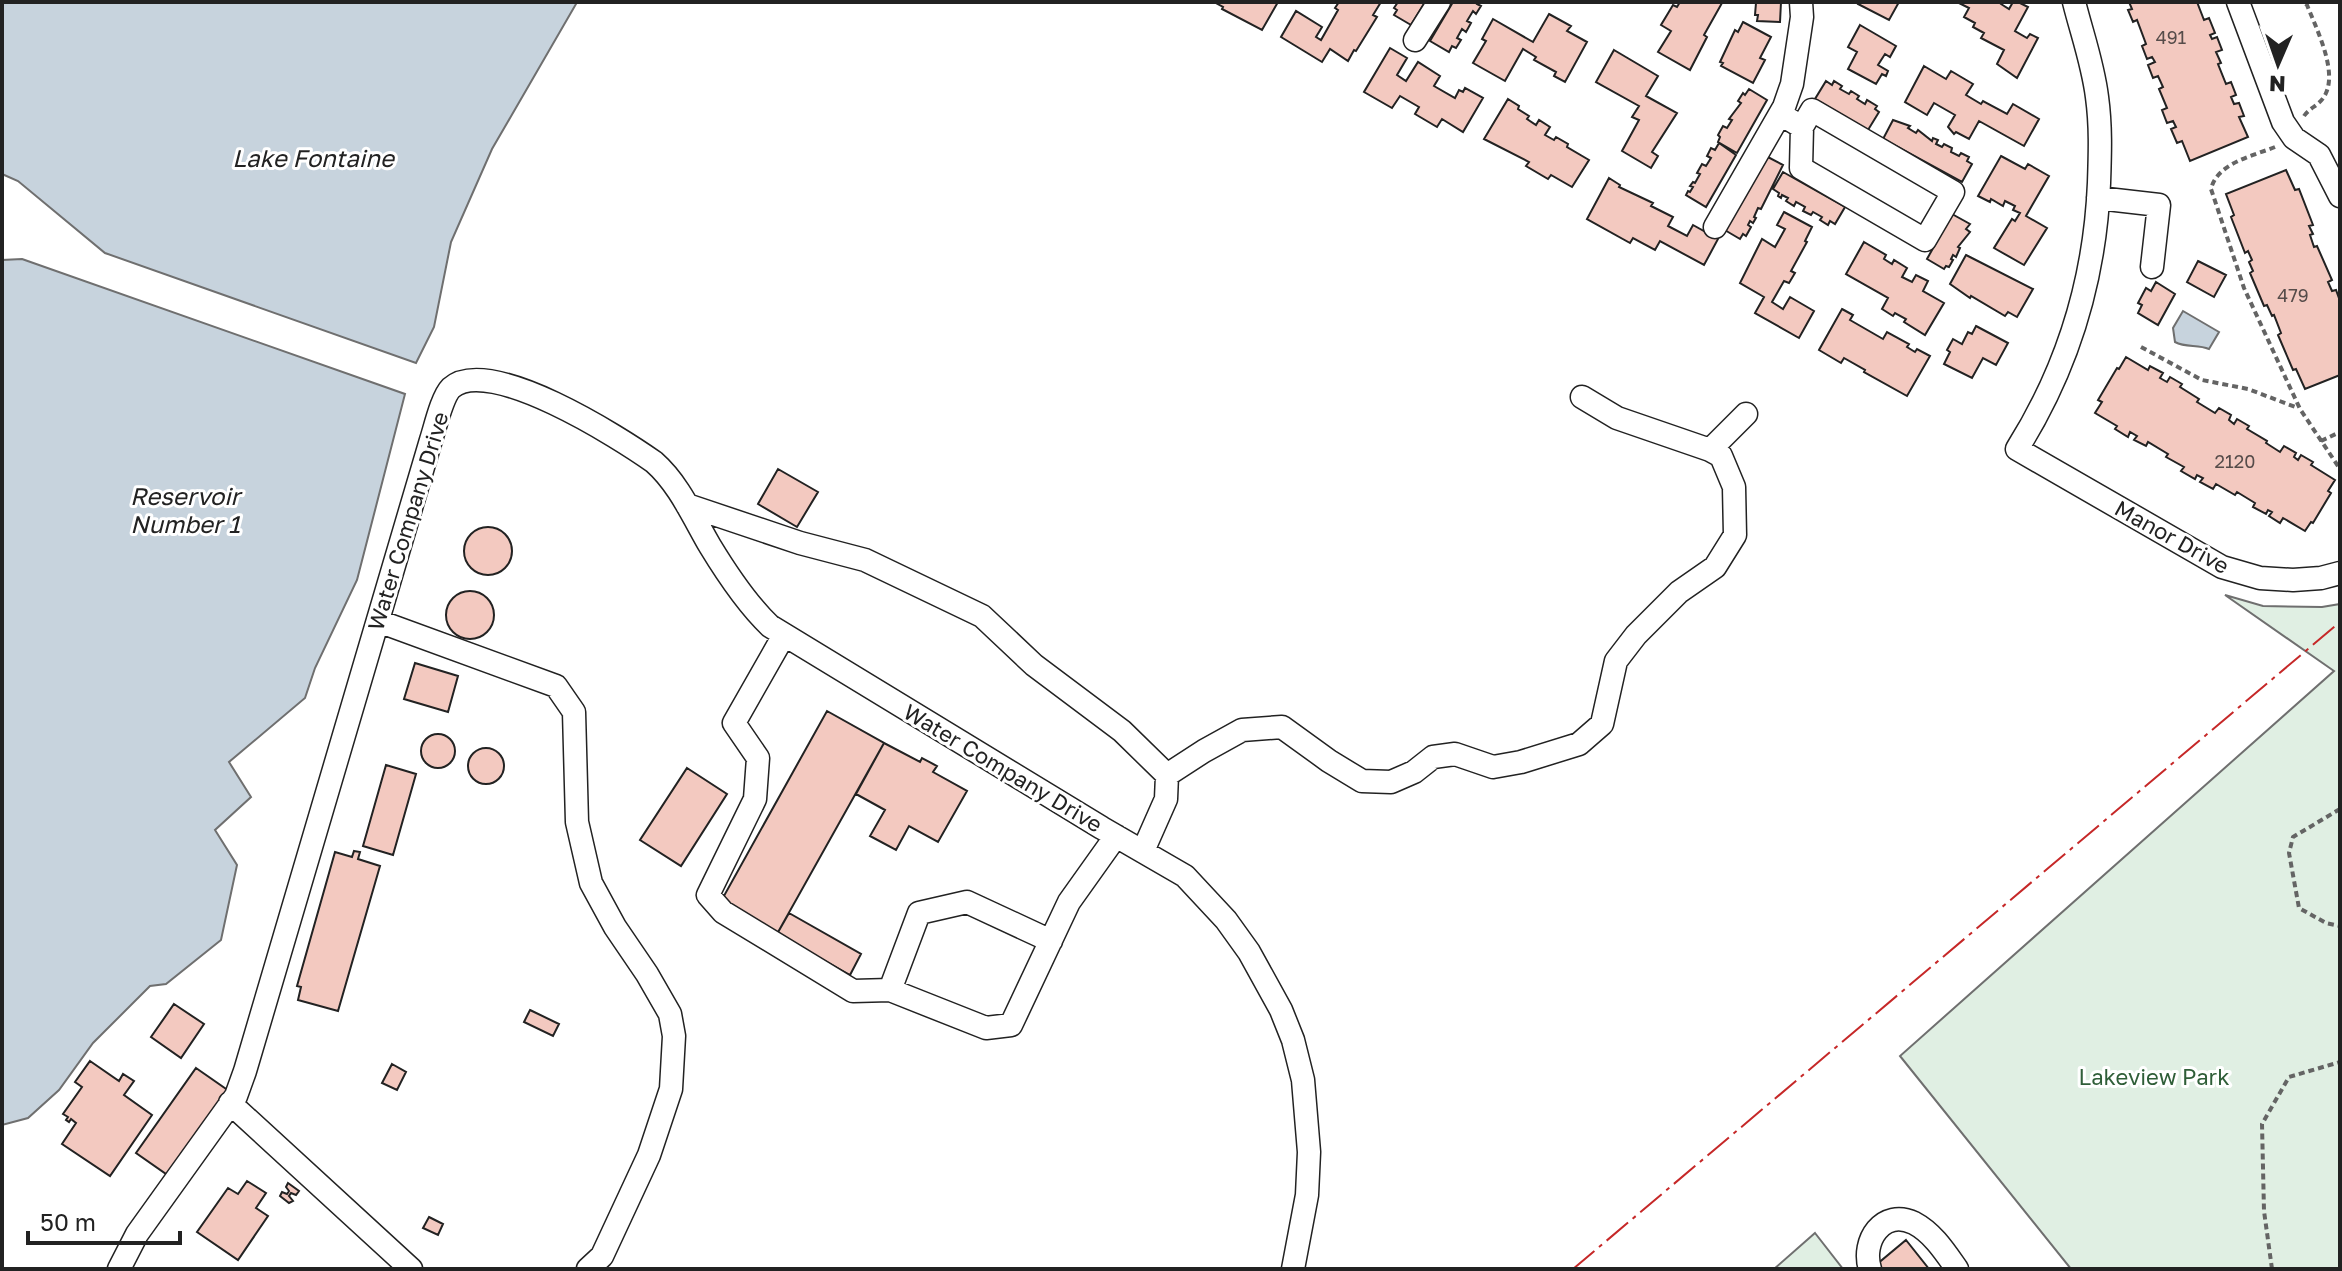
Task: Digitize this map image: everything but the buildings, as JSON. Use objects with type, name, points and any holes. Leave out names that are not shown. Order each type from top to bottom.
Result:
[{"type":"street","points":[[1415,40],[1439,2]]},
{"type":"street","points":[[1715,227],[1780,114],[1792,84],[1802,17],[1801,2]]},
{"type":"street","points":[[2074,2],[2098,100],[2101,142],[2098,198],[2159,205],[2152,267]]},
{"type":"street","points":[[2238,2],[2283,122],[2292,136],[2319,155],[2340,196]]},
{"type":"street","points":[[1812,110],[1953,192],[1925,240],[1801,168],[1802,127],[1812,110]]},
{"type":"street","points":[[1780,114],[1802,127]]},
{"type":"street","name":"Manor Drive","points":[[2098,198],[2090,272],[2080,312],[2052,388],[2017,449],[2222,567],[2260,578],[2293,580],[2340,573]]},
{"type":"street","name":"Water Company Drive","points":[[119,1269],[137,1234],[236,1096],[446,396],[459,384],[480,380],[529,392],[654,462],[665,472],[687,505],[738,589],[758,614],[784,635],[1185,876],[1226,920],[1267,982],[1293,1040],[1303,1080],[1309,1152],[1307,1195],[1293,1269]]},
{"type":"street","points":[[1167,775],[1242,730],[1282,727],[1362,781],[1391,782],[1414,772],[1433,757],[1455,754],[1493,767],[1521,762],[1579,744],[1602,724],[1616,661],[1636,635],[1679,592],[1715,567],[1735,535],[1734,487],[1721,456],[1617,418],[1582,397]]},
{"type":"street","points":[[1710,450],[1746,414]]},
{"type":"street","points":[[687,505],[800,543],[865,560],[982,616],[1034,665],[1122,731],[1167,775],[1166,799],[1143,851]]},
{"type":"street","points":[[378,621],[556,686],[574,712],[577,822],[591,883],[670,1014],[674,1036],[671,1089],[649,1155],[602,1256],[588,1269]]},
{"type":"street","points":[[784,635],[734,723],[758,758],[755,799],[708,895],[723,912],[853,991],[890,990],[986,1028],[1011,1025],[1069,902],[1116,836]]},
{"type":"street","points":[[890,990],[919,913],[967,902],[1051,941]]},
{"type":"street","points":[[230,1103],[411,1269]]},
{"type":"street","points":[[1870,1269],[1866,1255],[1874,1232],[1895,1218],[1905,1219],[1927,1232],[1940,1244],[1957,1269]]},
{"type":"path","points":[[2304,2],[2323,44],[2328,69],[2327,92],[2316,107],[2307,111],[2290,140],[2222,170],[2213,180],[2211,189],[2244,288],[2300,409],[2340,469]]},
{"type":"path","points":[[2141,347],[2202,380],[2248,389],[2300,409]]},
{"type":"path","points":[[2321,441],[2340,432]]},
{"type":"path","points":[[2340,809],[2293,837],[2289,853],[2299,908],[2326,923],[2340,926]]},
{"type":"path","points":[[2272,1269],[2264,1211],[2262,1124],[2289,1077],[2340,1062]]},
{"type":"green space","name":"Lakeview Park","points":[[2225,595],[2263,606],[2322,607],[2340,604],[2340,1269],[2071,1269],[1900,1056],[2334,671]]},
{"type":"green space","points":[[1815,1233],[1843,1269],[1774,1269]]},
{"type":"water","name":"Lake Fontaine","points":[[2,2],[576,4],[492,149],[451,242],[434,327],[416,363],[105,253],[18,181],[2,174]]},
{"type":"water","name":"Reservoir Number 1","points":[[22,259],[405,394],[357,580],[315,668],[305,698],[229,762],[251,797],[215,830],[237,865],[221,940],[166,984],[150,986],[93,1043],[59,1090],[28,1118],[2,1125],[2,260]]},
{"type":"water","points":[[2183,311],[2219,332],[2209,349],[2175,342],[2173,328]]},
{"type":"power","points":[[1573,1269],[2340,622]]}]
